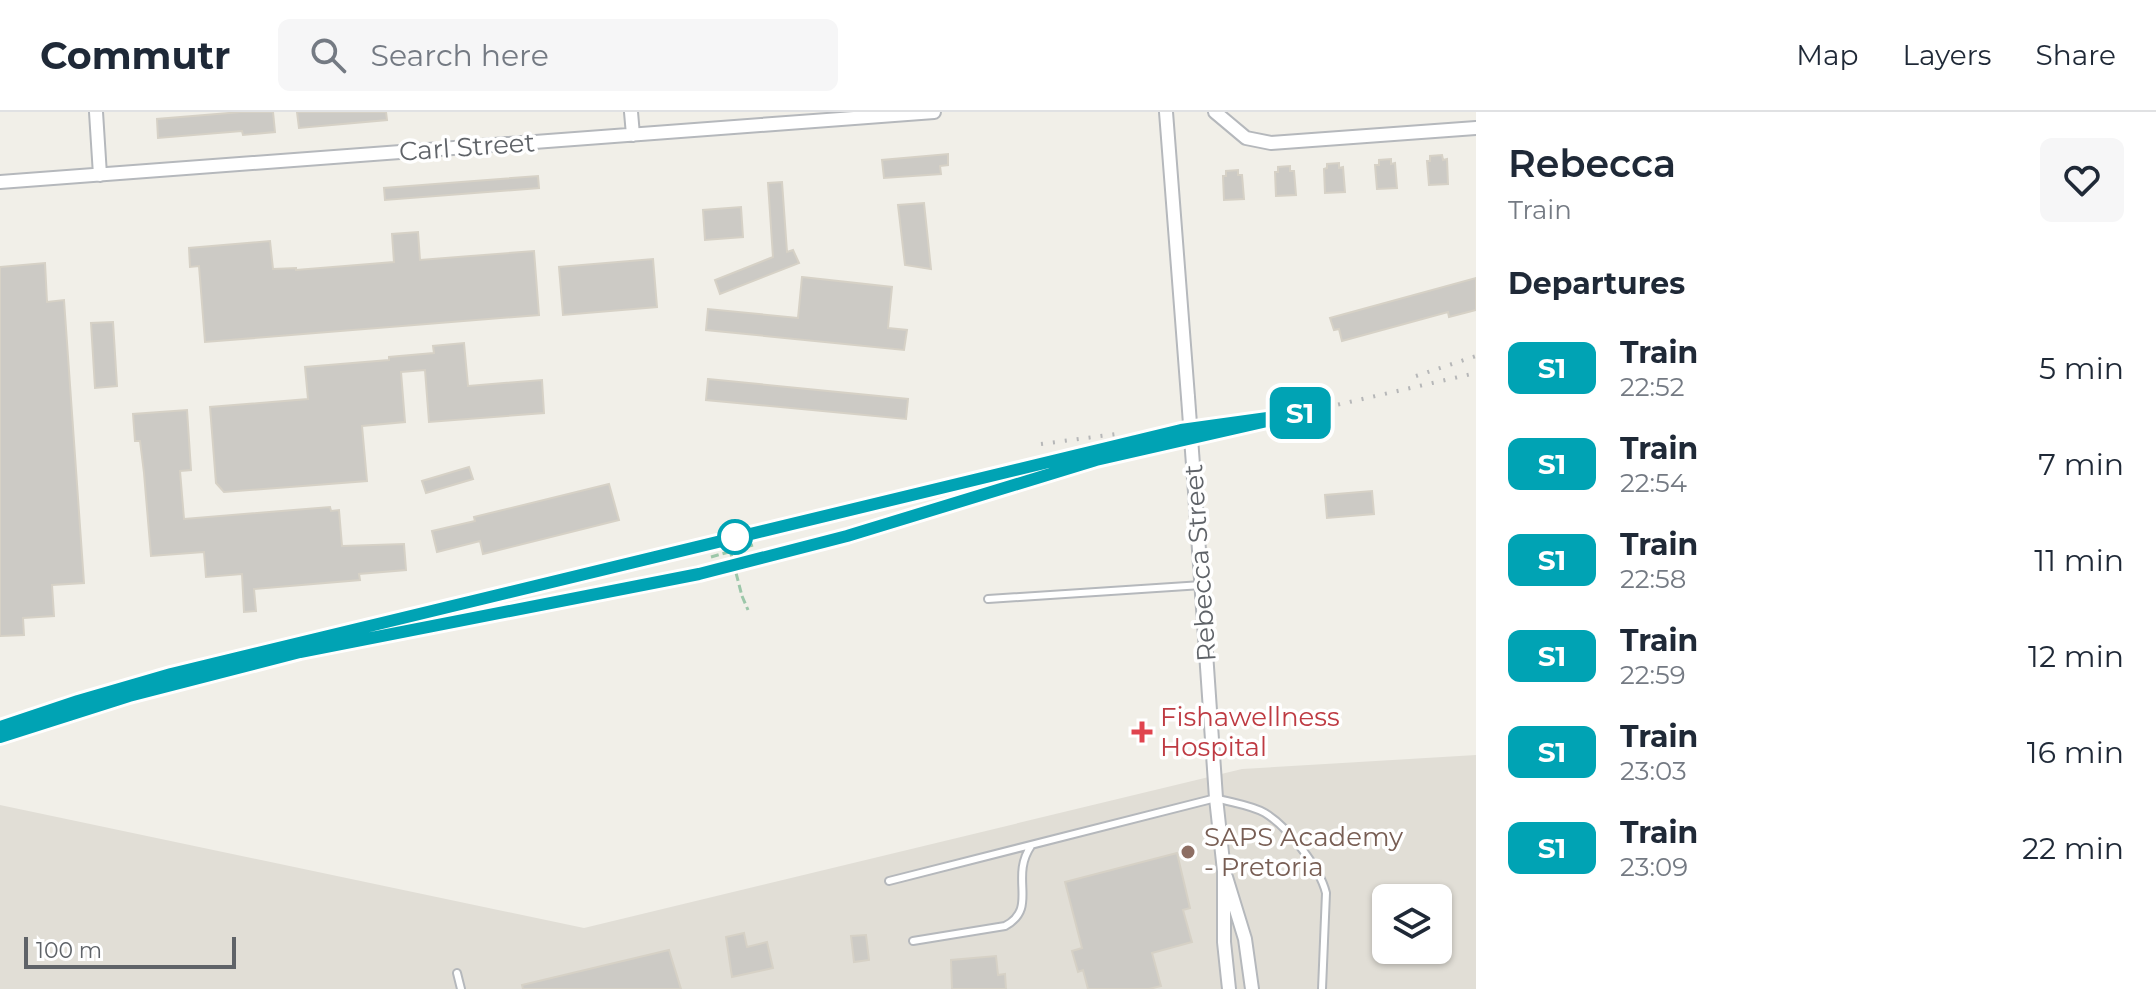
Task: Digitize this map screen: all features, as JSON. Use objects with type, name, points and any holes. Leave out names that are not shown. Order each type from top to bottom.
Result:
[{"type":"street","points":[[96,112],[100,175]]},
{"type":"street","points":[[631,112],[633,135]]},
{"type":"street","name":"Carl Street","points":[[0,182],[934,112]]},
{"type":"street","name":"Rebecca Street","points":[[1166,112],[1216,798],[1224,871],[1224,942],[1229,989]]},
{"type":"street","points":[[1215,112],[1246,138],[1271,143],[1476,128]]},
{"type":"street","name":"Rebecca Street","points":[[1224,871],[1245,939],[1252,989]]},
{"type":"lane","points":[[988,599],[1202,585]]},
{"type":"lane","points":[[889,881],[1216,798],[1263,812],[1280,824],[1323,879],[1326,893],[1322,989]]},
{"type":"lane","points":[[913,941],[1012,923],[1023,906],[1020,871],[1031,846]]},
{"type":"lane","points":[[457,973],[461,989]]},
{"type":"path","points":[[711,557],[753,545]]},
{"type":"path","points":[[730,550],[748,610]]},
{"type":"shaded area","name":"SAPS Academy - Pretoria","points":[[1476,755],[1476,989],[0,989],[0,805],[584,928],[1242,769]]},
{"type":"building","points":[[273,112],[275,132],[243,135],[242,131],[158,138],[157,119]]},
{"type":"building","points":[[297,112],[386,112],[387,120],[299,128]]},
{"type":"building","points":[[948,154],[948,165],[940,166],[941,174],[884,178],[882,160]]},
{"type":"building","points":[[1442,155],[1443,160],[1447,159],[1448,184],[1429,185],[1427,161],[1430,161],[1430,156]]},
{"type":"building","points":[[1391,159],[1391,164],[1395,163],[1397,188],[1377,189],[1375,165],[1379,165],[1379,160]]},
{"type":"building","points":[[1339,163],[1339,168],[1343,167],[1345,192],[1325,193],[1324,169],[1327,164]]},
{"type":"building","points":[[1290,166],[1290,171],[1294,171],[1296,195],[1276,196],[1275,172],[1278,172],[1278,167]]},
{"type":"building","points":[[1238,170],[1238,175],[1242,175],[1244,199],[1224,200],[1223,176],[1226,176],[1226,171]]},
{"type":"building","points":[[538,176],[539,188],[385,200],[384,188]]},
{"type":"building","points":[[782,182],[787,252],[793,250],[799,263],[720,294],[715,280],[773,257],[768,183]]},
{"type":"building","points":[[924,203],[931,269],[905,265],[898,205]]},
{"type":"building","points":[[741,207],[743,237],[705,240],[703,210]]},
{"type":"building","points":[[418,232],[420,260],[534,251],[539,315],[205,342],[199,266],[190,267],[189,248],[270,241],[273,269],[296,270],[394,262],[392,234]]},
{"type":"building","points":[[653,259],[657,307],[563,315],[559,267]]},
{"type":"building","points":[[45,263],[47,302],[64,300],[84,583],[52,585],[54,616],[23,618],[24,635],[0,636],[0,267]]},
{"type":"building","points":[[802,277],[892,287],[888,328],[907,330],[904,350],[706,330],[708,309],[798,318]]},
{"type":"building","points":[[1476,278],[1476,310],[1449,317],[1448,312],[1342,341],[1339,329],[1334,330],[1330,318]]},
{"type":"building","points":[[113,322],[117,386],[95,388],[91,323]]},
{"type":"building","points":[[464,343],[468,386],[542,380],[544,413],[429,422],[425,370],[401,372],[405,422],[362,426],[367,481],[224,492],[216,483],[210,407],[308,399],[305,367],[389,360],[389,357],[434,353],[433,346]]},
{"type":"building","points":[[708,379],[908,399],[906,419],[706,400]]},
{"type":"building","points":[[187,410],[191,470],[180,471],[184,519],[330,507],[331,511],[339,510],[342,546],[404,544],[406,570],[359,574],[360,580],[254,589],[256,611],[244,612],[242,574],[206,577],[204,552],[151,556],[140,441],[135,441],[133,414]]},
{"type":"building","points":[[469,467],[473,479],[426,493],[422,481]]},
{"type":"building","points":[[609,484],[619,520],[483,554],[480,541],[437,552],[432,531],[475,521],[474,517]]},
{"type":"building","points":[[1372,491],[1374,514],[1327,518],[1325,495]]},
{"type":"building","points":[[1177,853],[1190,908],[1183,910],[1192,942],[1152,953],[1161,986],[1149,989],[1088,989],[1083,970],[1078,972],[1072,951],[1082,948],[1065,882]]},
{"type":"building","points":[[744,933],[747,947],[767,942],[773,968],[732,977],[726,937]]},
{"type":"building","points":[[866,935],[869,960],[854,962],[851,936]]},
{"type":"building","points":[[669,950],[681,989],[523,989],[522,985]]},
{"type":"building","points":[[996,956],[998,975],[1005,974],[1006,989],[952,989],[951,960]]},
{"type":"railway","points":[[1416,376],[1476,356]]},
{"type":"railway","points":[[0,737],[129,696],[300,652],[699,574],[847,536],[1096,460],[1476,373]]},
{"type":"railway","points":[[1041,444],[1116,434]]},
{"type":"railway","points":[[351,631],[1058,460]]},
{"type":"train","name":"S1","points":[[0,727],[171,674],[780,526],[1181,430],[1302,413],[1096,460],[847,536],[699,574],[300,652],[178,682],[0,737]]},
{"type":"place","name":"Fishawellness Hospital","points":[[1142,732]]},
{"type":"place","name":"SAPS Academy - Pretoria","points":[[1188,852]]}]
